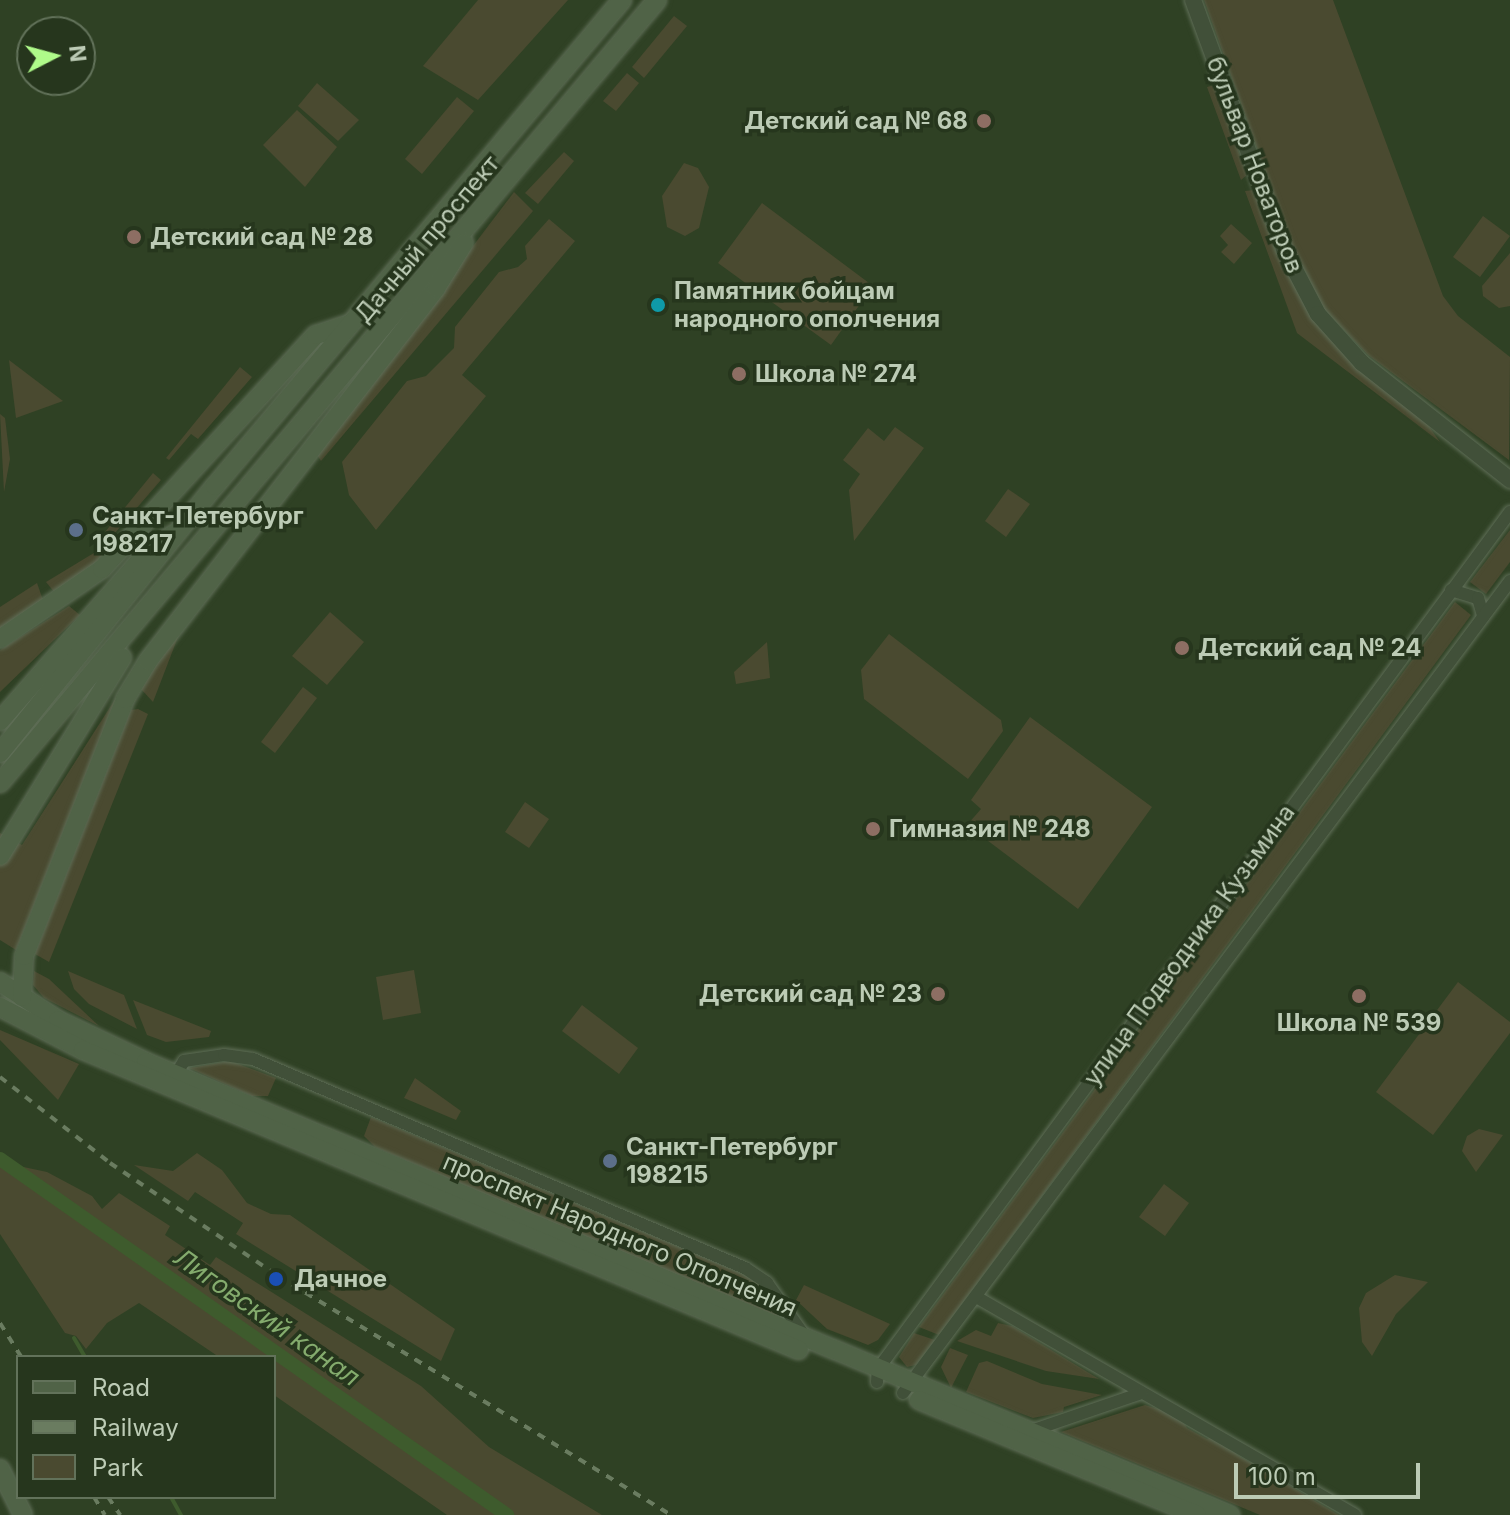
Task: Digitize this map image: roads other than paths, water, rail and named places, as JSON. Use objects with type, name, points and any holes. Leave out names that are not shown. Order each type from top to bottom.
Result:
[{"type":"main road","name":"Дачный проспект","points":[[0,753],[186,526],[215,486],[622,0]]},
{"type":"main road","name":"Дачный проспект","points":[[148,612],[657,0]]},
{"type":"main road","points":[[22,997],[24,956],[125,699],[148,661],[463,251],[467,228]]},
{"type":"main road","points":[[0,639],[102,569],[316,335],[352,323]]},
{"type":"main road","points":[[0,721],[150,549],[186,526]]},
{"type":"main road","points":[[0,783],[148,612]]},
{"type":"main road","points":[[0,856],[148,612]]},
{"type":"main road","points":[[0,706],[48,669]]},
{"type":"main road","name":"проспект Народного Ополчения","points":[[0,982],[85,1034],[172,1080],[878,1376],[1197,1515]]},
{"type":"main road","name":"проспект Народного Ополчения","points":[[0,1007],[71,1045],[172,1080],[808,1341],[878,1376]]},
{"type":"main road","name":"проспект Народного Ополчения","points":[[908,1389],[1028,1432],[1230,1515]]},
{"type":"main road","points":[[0,1469],[23,1515]]},
{"type":"street","name":"бульвар Новаторов","points":[[1193,0],[1284,249],[1318,314],[1362,363],[1510,480]]},
{"type":"street","name":"улица Подводника Кузьмина","points":[[878,1376],[1510,512]]},
{"type":"street","name":"улица Подводника Кузьмина","points":[[908,1389],[1510,581]]},
{"type":"street","points":[[1451,590],[1478,598],[1483,616]]},
{"type":"street","points":[[172,1080],[184,1061],[224,1055],[253,1059],[286,1072],[745,1268],[767,1283],[808,1341]]},
{"type":"street","points":[[978,1298],[1355,1515]]},
{"type":"street","points":[[1028,1432],[1142,1393]]},
{"type":"waterway","name":"Лиговский канал","points":[[0,1159],[507,1515]]},
{"type":"waterway","points":[[74,1338],[84,1355]]},
{"type":"waterway","points":[[172,1499],[181,1515]]},
{"type":"railway","points":[[0,1077],[110,1163],[278,1276],[671,1515]]},
{"type":"railway","points":[[0,1323],[20,1355]]},
{"type":"railway","points":[[95,1499],[105,1515]]},
{"type":"railway","points":[[109,1499],[120,1515]]},
{"type":"place","name":"Детский сад № 68","points":[[984,121]]},
{"type":"place","name":"Детский сад № 28","points":[[134,237]]},
{"type":"place","name":"Памятник бойцам народного ополчения","points":[[658,305]]},
{"type":"place","name":"Школа № 274","points":[[739,374]]},
{"type":"place","name":"Санкт-Петербург 198217","points":[[76,530]]},
{"type":"place","name":"Детский сад № 24","points":[[1182,648]]},
{"type":"place","name":"Гимназия № 248","points":[[873,829]]},
{"type":"place","name":"Детский сад № 23","points":[[938,994]]},
{"type":"place","name":"Школа № 539","points":[[1359,996]]},
{"type":"place","name":"Санкт-Петербург 198215","points":[[610,1161]]},
{"type":"place","name":"Дачное","points":[[276,1279]]}]
